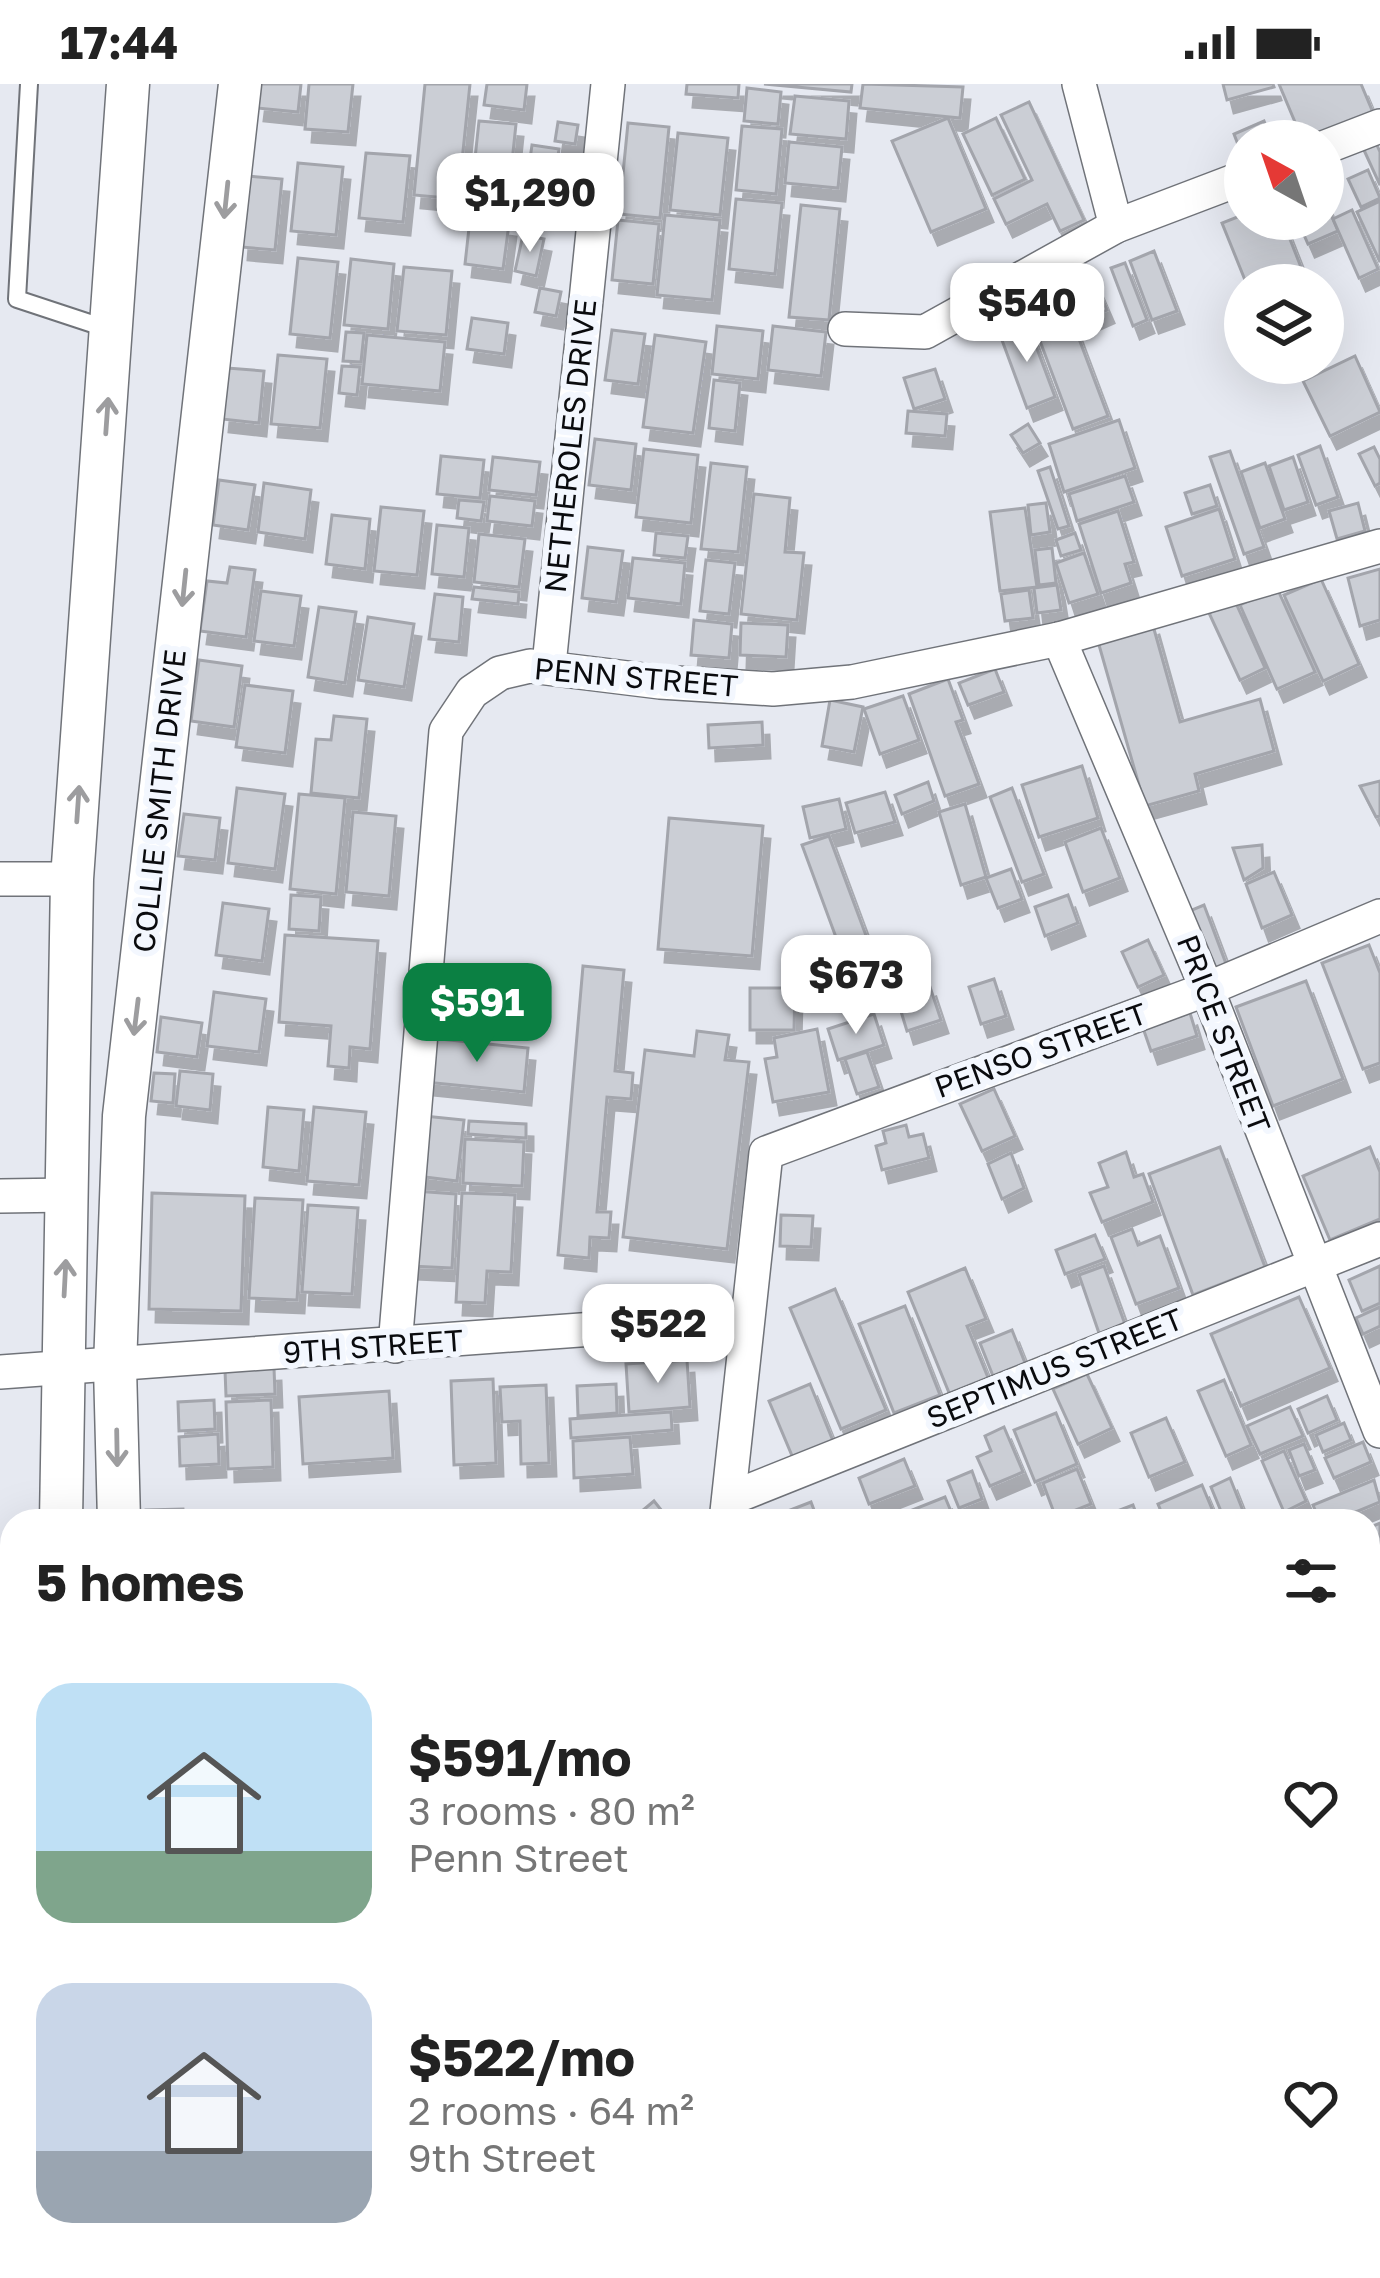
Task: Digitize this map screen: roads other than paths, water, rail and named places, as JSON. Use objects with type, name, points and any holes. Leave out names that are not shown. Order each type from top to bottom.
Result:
[{"type":"street","points":[[62,1509],[60,1369],[70,1195],[72,879],[128,84]]},
{"type":"street","name":"COLLIE SMITH DRIVE","points":[[119,1509],[116,1367],[124,1116],[240,84]]},
{"type":"street","name":"NETHEROLES DRIVE","points":[[549,665],[608,84]]},
{"type":"street","points":[[1079,84],[1116,226]]},
{"type":"street","points":[[1344,140],[1380,126]]},
{"type":"street","points":[[845,329],[925,332],[1116,226],[1224,185]]},
{"type":"street","name":"PENN STREET","points":[[394,1346],[446,731],[472,692],[500,673],[549,665],[660,682],[773,689],[852,682],[1059,639],[1380,546]]},
{"type":"street","name":"PRICE STREET","points":[[1059,639],[1207,989],[1380,1431]]},
{"type":"street","points":[[0,880],[72,879]]},
{"type":"street","name":"PENSO STREET","points":[[745,1318],[766,1153],[1207,989],[1380,916]]},
{"type":"street","points":[[0,1196],[70,1195]]},
{"type":"street","name":"SEPTIMUS STREET","points":[[729,1509],[1380,1239]]},
{"type":"street","points":[[727,1509],[745,1318]]},
{"type":"street","name":"9TH STREET","points":[[0,1372],[745,1318]]},
{"type":"lane","points":[[29,84],[9,298],[112,331]]}]
